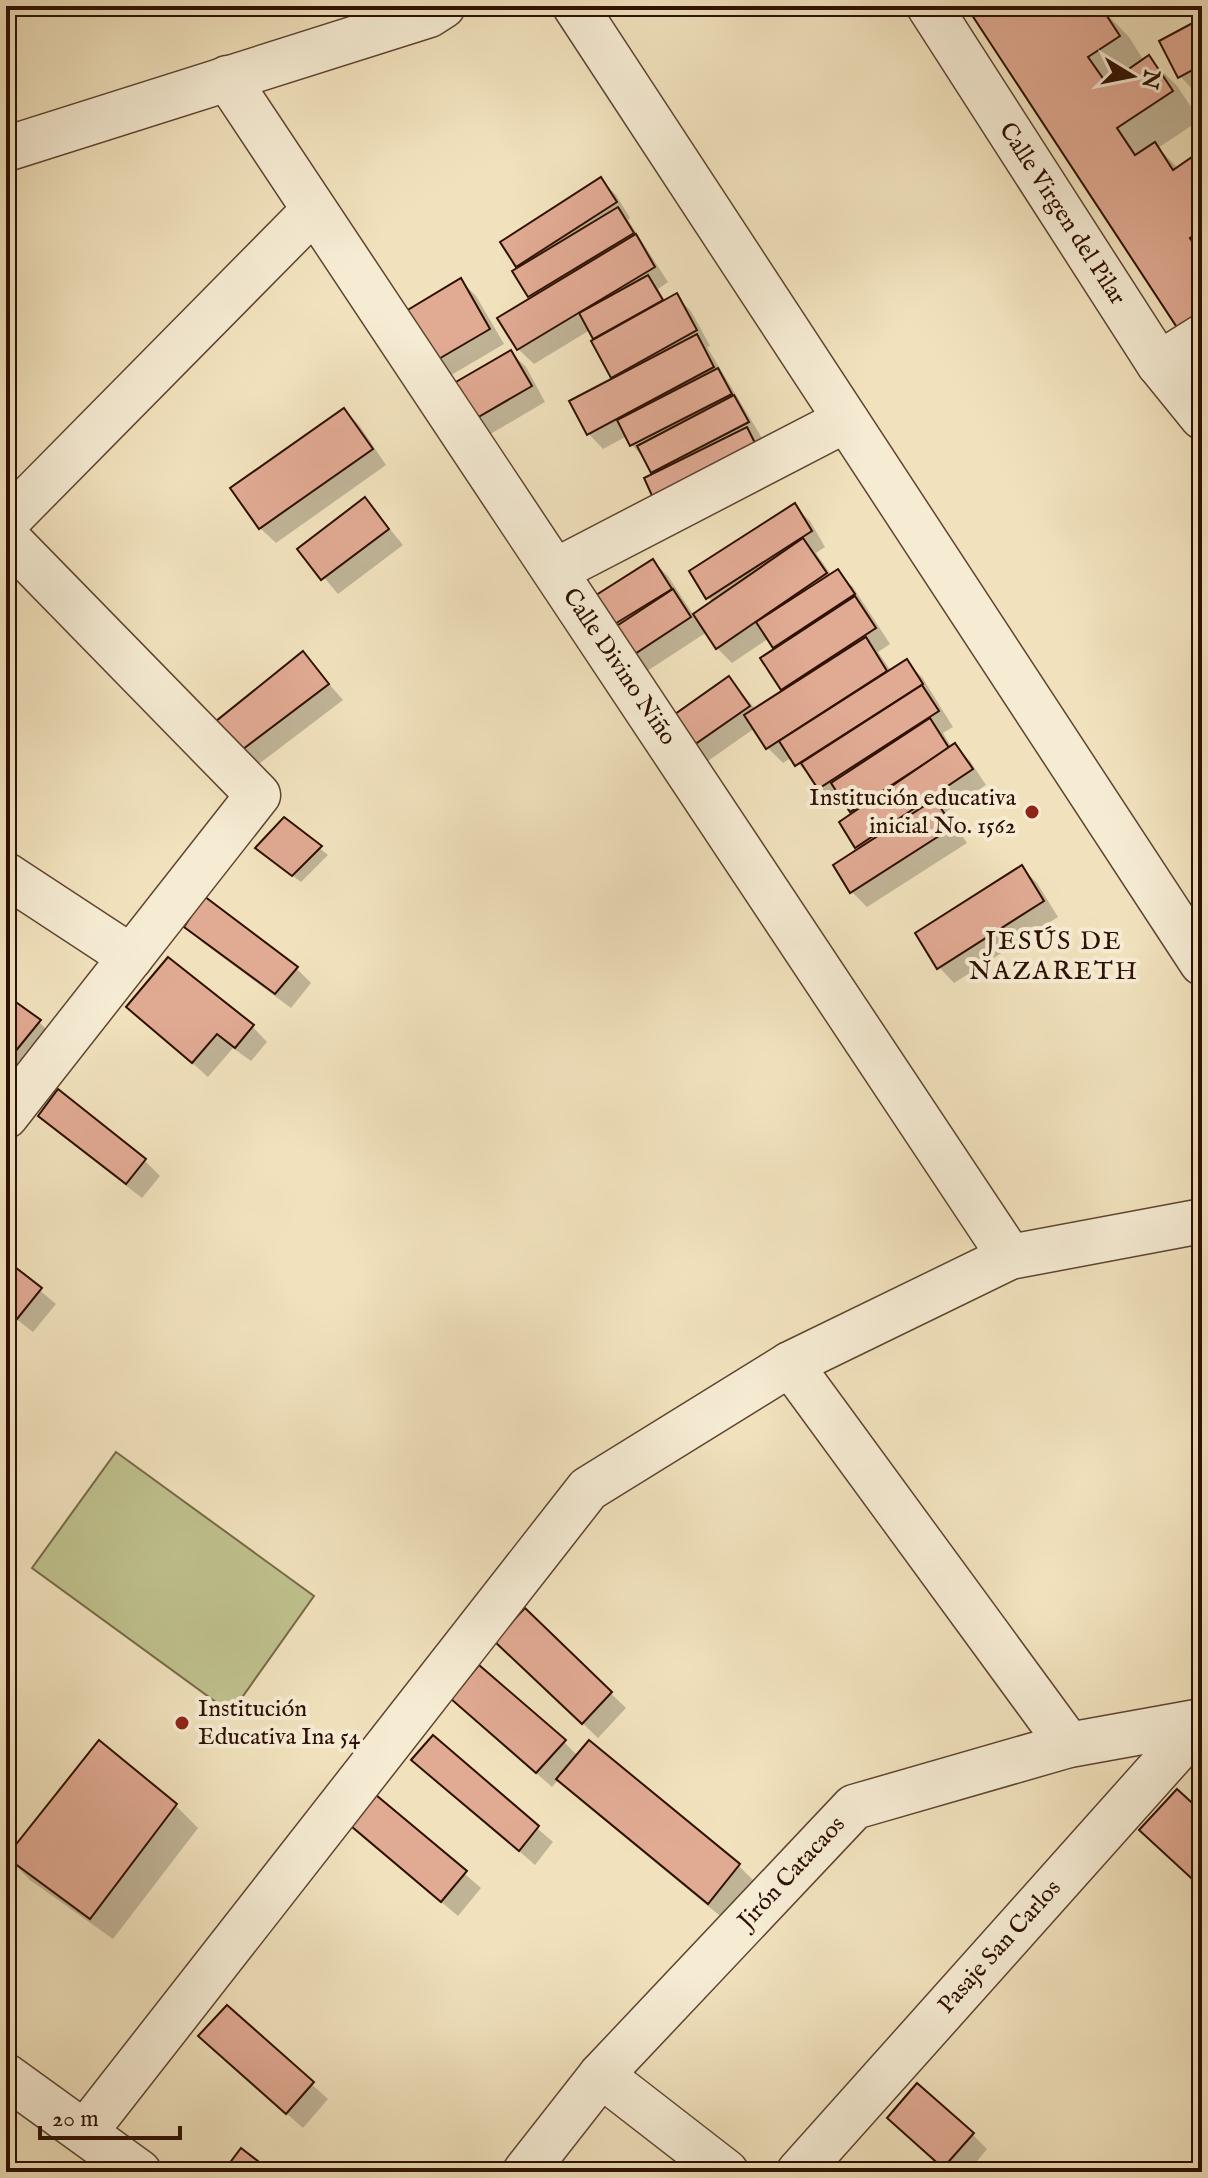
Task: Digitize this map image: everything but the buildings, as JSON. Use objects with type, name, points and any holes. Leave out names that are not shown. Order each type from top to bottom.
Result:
[{"type":"street","points":[[6,149],[429,15],[443,6]]},
{"type":"street","points":[[575,6],[1202,963]]},
{"type":"street","name":"Calle Virgen del Pilar","points":[[929,6],[1159,364],[1202,417]]},
{"type":"street","name":"Calle Divino Niño","points":[[227,78],[1010,1257]]},
{"type":"street","points":[[6,522],[314,210]]},
{"type":"street","points":[[1159,364],[1202,337]]},
{"type":"street","points":[[555,571],[846,420]]},
{"type":"street","points":[[6,537],[258,795],[6,1116]]},
{"type":"street","points":[[6,875],[131,957]]},
{"type":"street","points":[[85,2132],[588,1489],[790,1364],[1010,1257],[1202,1221]]},
{"type":"street","points":[[790,1364],[1069,1745]]},
{"type":"street","name":"Jirón Catacaos","points":[[525,2172],[601,2075],[854,1807],[1069,1745],[1202,1721]]},
{"type":"street","name":"Pasaje San Carlos","points":[[799,2172],[1202,1721]]},
{"type":"street","points":[[601,2075],[726,2172]]},
{"type":"street","points":[[6,2076],[139,2172]]},
{"type":"green space","points":[[116,1452],[314,1596],[231,1713],[32,1568]]},
{"type":"place","name":"Institución educativa inicial No. 1562","points":[[1032,812]]},
{"type":"place","name":"Institución Educativa Ina 54","points":[[182,1723]]},
{"type":"district","name":"JESÚS DE NAZARETH","points":[[1054,956]]}]
